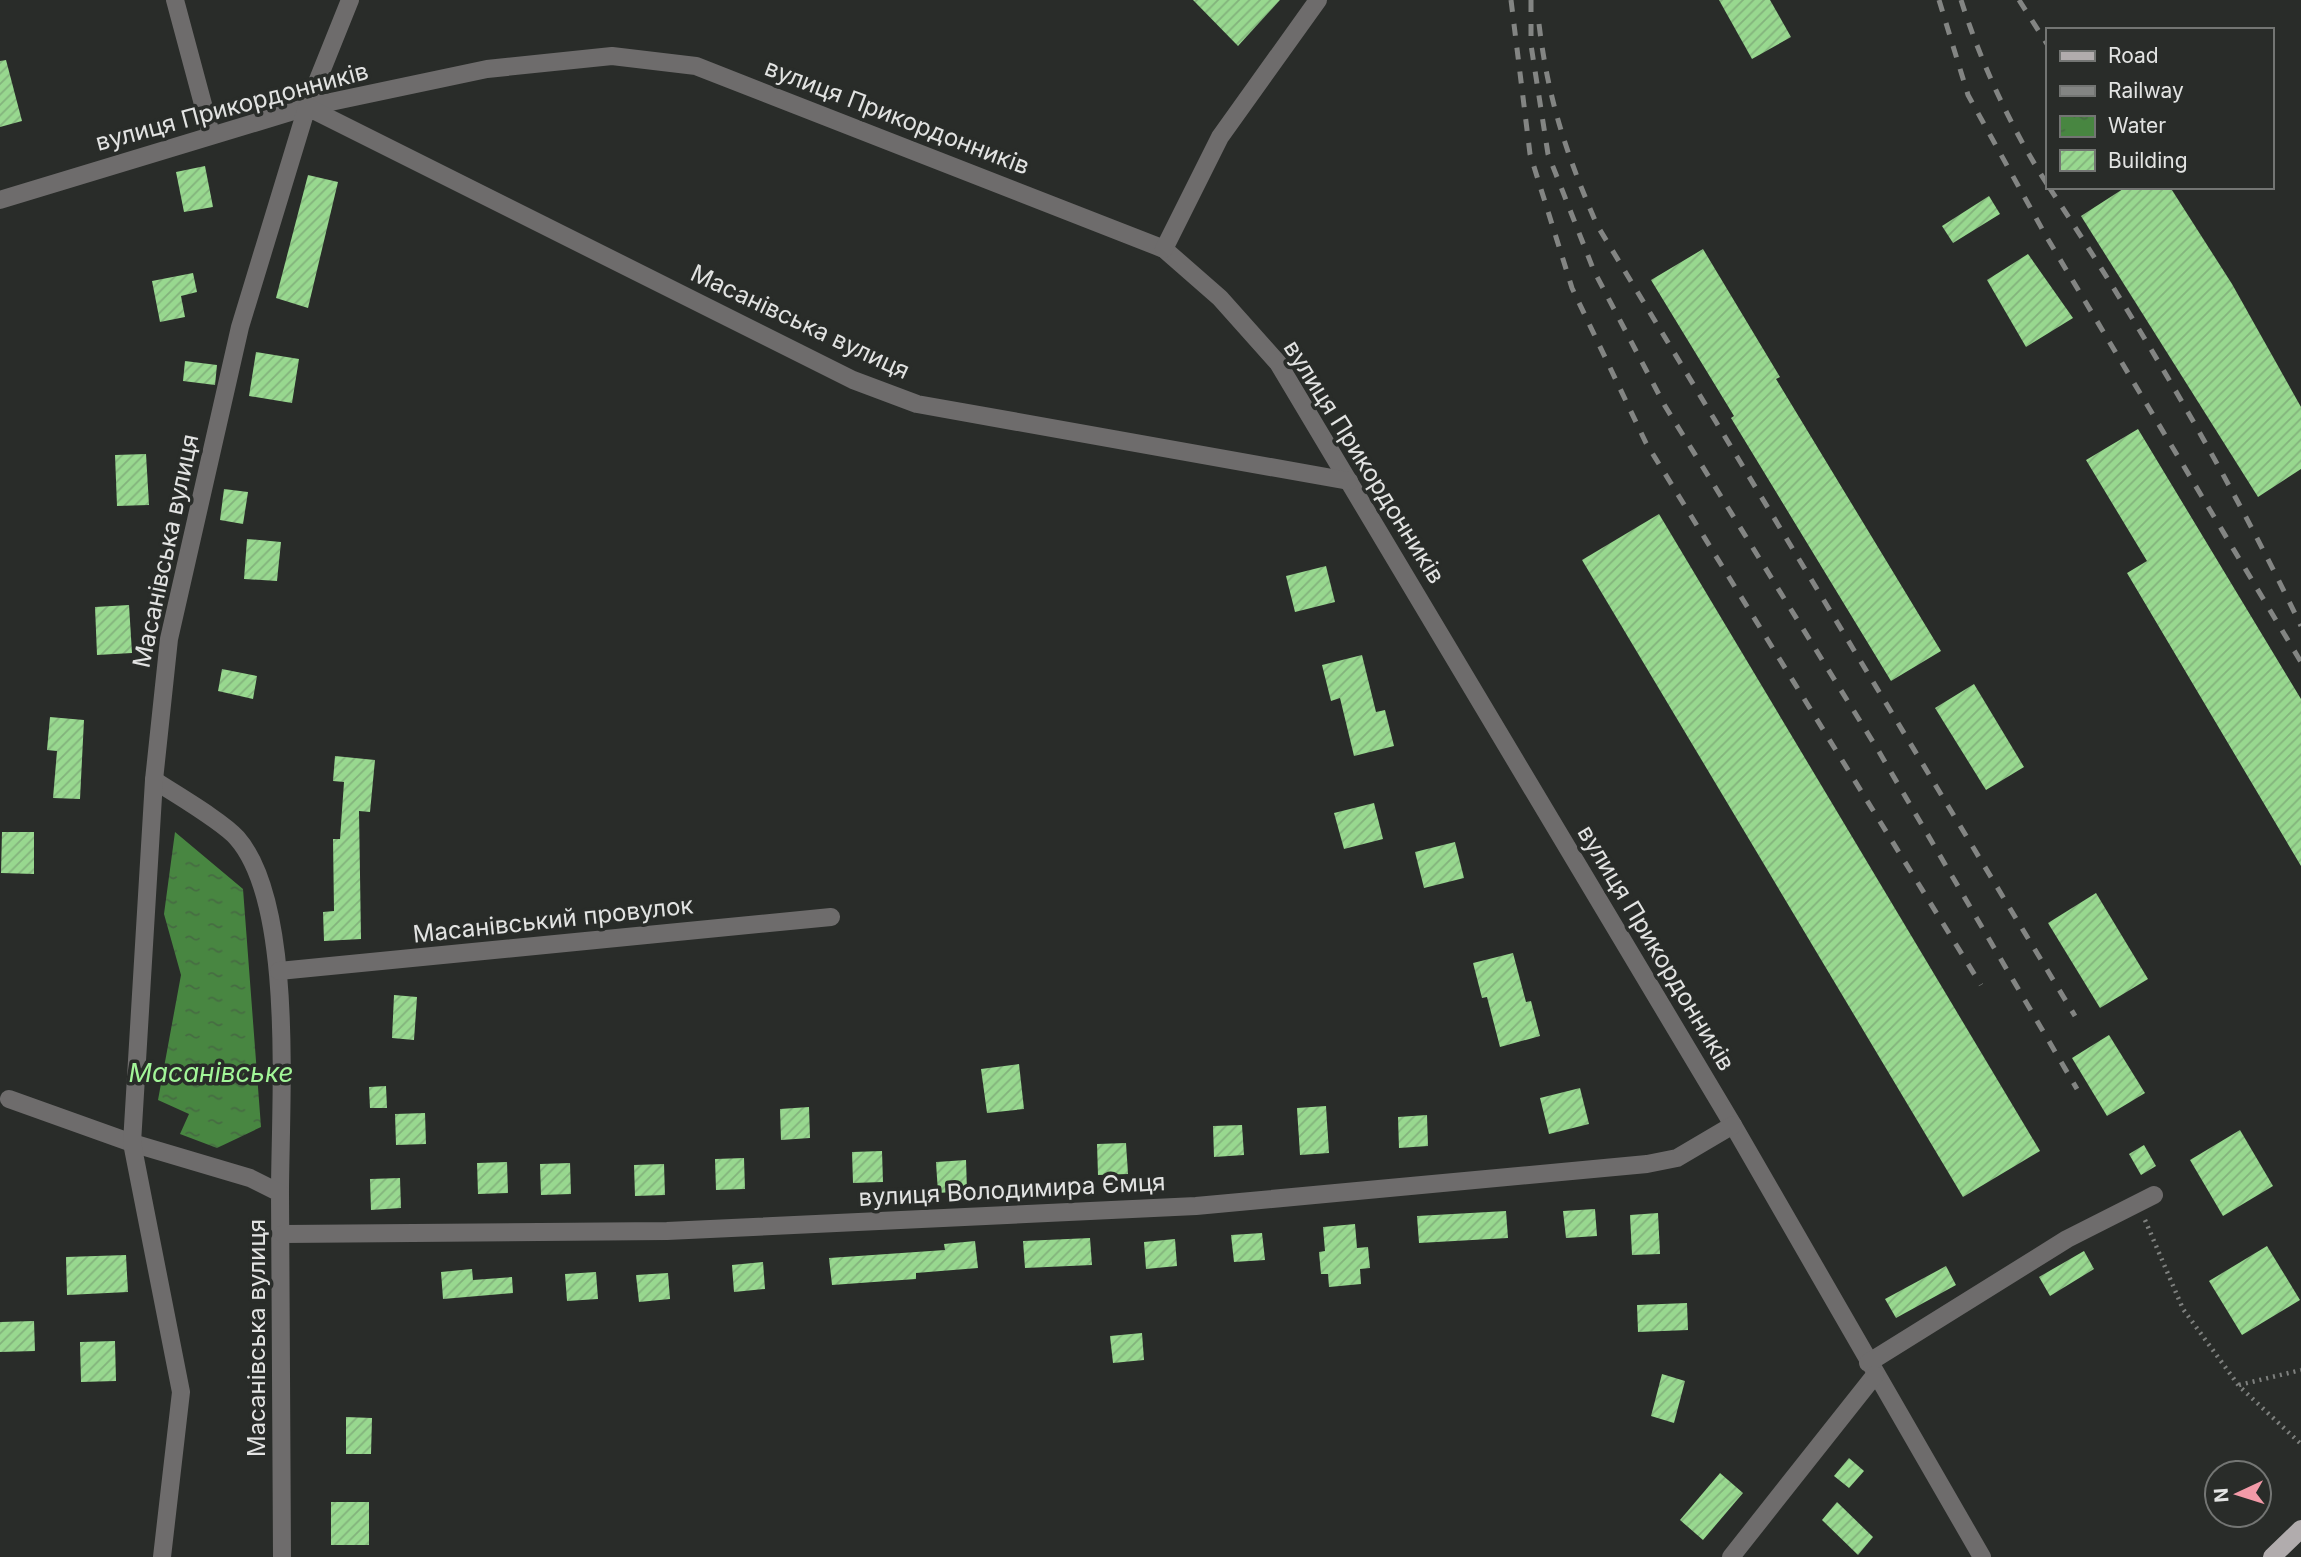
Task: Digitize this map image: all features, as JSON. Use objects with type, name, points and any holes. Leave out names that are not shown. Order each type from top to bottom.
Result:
[{"type":"main road","points":[[2272,1557],[2301,1530]]},
{"type":"street","points":[[175,0],[211,134]]},
{"type":"street","name":"Масанівська вулиця","points":[[162,1557],[181,1392],[132,1143],[154,780],[169,639],[240,327],[307,107],[350,0]]},
{"type":"street","points":[[1164,249],[1220,136],[1318,0]]},
{"type":"street","name":"вулиця Прикордонників","points":[[0,200],[307,107],[486,69],[612,56],[696,66],[1164,249],[1220,298],[1278,363],[1733,1125],[1871,1369],[1982,1557]]},
{"type":"street","name":"Масанівська вулиця","points":[[307,107],[853,380],[917,404],[1349,481]]},
{"type":"street","points":[[154,780],[237,838],[263,882],[279,971],[280,1192]]},
{"type":"street","name":"Масанівський провулок","points":[[279,971],[831,917]]},
{"type":"street","name":"Масанівська вулиця","points":[[9,1099],[132,1143],[250,1178],[280,1192],[283,1234],[282,1557]]},
{"type":"street","name":"вулиця Володимира Ємця","points":[[283,1234],[667,1231],[1196,1206],[1647,1164],[1677,1158],[1733,1125]]},
{"type":"street","points":[[1731,1557],[1871,1369],[2067,1240],[2146,1199]]},
{"type":"path","points":[[2146,1199],[2183,1310],[2239,1386],[2301,1444]]},
{"type":"path","points":[[2239,1386],[2301,1370]]},
{"type":"water","name":"Масанівське","points":[[175,832],[243,889],[261,1127],[217,1148],[180,1134],[189,1114],[158,1100],[181,975],[164,914]]},
{"type":"building","points":[[1193,0],[1280,0],[1238,46]]},
{"type":"building","points":[[1719,0],[1770,0],[1791,37],[1752,59]]},
{"type":"building","points":[[6,60],[22,121],[0,127],[0,61]]},
{"type":"building","points":[[205,166],[213,207],[184,212],[176,172]]},
{"type":"building","points":[[308,175],[338,182],[308,308],[276,298]]},
{"type":"building","points":[[2123,189],[2171,189],[2232,284],[2301,407],[2301,469],[2258,497],[2081,216]]},
{"type":"building","points":[[1989,196],[2000,214],[1953,243],[1942,226]]},
{"type":"building","points":[[1703,249],[1780,377],[1776,379],[1941,651],[1891,681],[1731,418],[1734,416],[1651,280]]},
{"type":"building","points":[[2028,254],[2073,318],[2026,347],[1987,280]]},
{"type":"building","points":[[193,273],[197,292],[181,296],[185,317],[160,322],[152,281]]},
{"type":"building","points":[[256,352],[299,359],[292,403],[249,396]]},
{"type":"building","points":[[185,361],[217,365],[215,385],[183,381]]},
{"type":"building","points":[[2138,429],[2301,699],[2301,866],[2127,573],[2147,561],[2086,460]]},
{"type":"building","points":[[146,454],[149,505],[117,506],[115,455]]},
{"type":"building","points":[[224,489],[248,492],[243,524],[220,520]]},
{"type":"building","points":[[1659,514],[2040,1151],[1963,1197],[1582,560]]},
{"type":"building","points":[[247,539],[281,542],[277,581],[244,579]]},
{"type":"building","points":[[1326,566],[1335,602],[1295,612],[1286,576]]},
{"type":"building","points":[[129,605],[132,653],[97,655],[95,607]]},
{"type":"building","points":[[1362,655],[1376,712],[1385,710],[1394,746],[1354,756],[1340,698],[1331,701],[1322,665]]},
{"type":"building","points":[[222,669],[257,676],[253,699],[218,691]]},
{"type":"building","points":[[1974,684],[2024,767],[1986,790],[1935,708]]},
{"type":"building","points":[[50,717],[84,720],[80,799],[53,798],[57,751],[47,750]]},
{"type":"building","points":[[335,756],[375,760],[370,812],[359,811],[361,939],[324,941],[323,912],[334,911],[333,839],[340,839],[344,782],[333,781]]},
{"type":"building","points":[[1374,803],[1383,839],[1344,849],[1334,813]]},
{"type":"building","points":[[2,832],[34,832],[34,874],[1,873]]},
{"type":"building","points":[[1455,842],[1464,878],[1424,888],[1415,852]]},
{"type":"building","points":[[2096,893],[2148,979],[2100,1008],[2048,923]]},
{"type":"building","points":[[1513,953],[1526,1002],[1531,1001],[1540,1036],[1500,1047],[1487,997],[1482,998],[1473,963]]},
{"type":"building","points":[[394,995],[417,997],[414,1040],[392,1038]]},
{"type":"building","points":[[2109,1035],[2145,1093],[2107,1116],[2072,1058]]},
{"type":"building","points":[[1019,1064],[1024,1109],[987,1113],[981,1069]]},
{"type":"building","points":[[386,1086],[387,1108],[370,1108],[369,1087]]},
{"type":"building","points":[[1580,1088],[1589,1124],[1549,1134],[1540,1098]]},
{"type":"building","points":[[1326,1106],[1329,1153],[1300,1155],[1297,1108]]},
{"type":"building","points":[[809,1107],[810,1138],[781,1140],[780,1109]]},
{"type":"building","points":[[425,1113],[426,1144],[396,1145],[395,1114]]},
{"type":"building","points":[[1427,1115],[1428,1146],[1399,1148],[1398,1117]]},
{"type":"building","points":[[1242,1125],[1244,1155],[1214,1157],[1213,1126]]},
{"type":"building","points":[[2240,1130],[2273,1186],[2223,1216],[2190,1160]]},
{"type":"building","points":[[1126,1143],[1128,1174],[1098,1175],[1097,1144]]},
{"type":"building","points":[[2144,1145],[2156,1166],[2141,1175],[2129,1154]]},
{"type":"building","points":[[882,1151],[883,1182],[853,1183],[852,1152]]},
{"type":"building","points":[[744,1158],[745,1189],[716,1190],[715,1159]]},
{"type":"building","points":[[966,1160],[967,1191],[938,1193],[936,1162]]},
{"type":"building","points":[[507,1162],[508,1193],[478,1194],[477,1163]]},
{"type":"building","points":[[570,1163],[571,1194],[541,1195],[540,1164]]},
{"type":"building","points":[[664,1164],[665,1195],[635,1196],[634,1165]]},
{"type":"building","points":[[400,1178],[401,1208],[371,1210],[370,1179]]},
{"type":"building","points":[[1595,1209],[1597,1236],[1566,1238],[1563,1211]]},
{"type":"building","points":[[1506,1211],[1508,1238],[1419,1243],[1417,1216]]},
{"type":"building","points":[[1658,1213],[1660,1254],[1632,1255],[1630,1215]]},
{"type":"building","points":[[1355,1224],[1357,1248],[1368,1247],[1370,1268],[1360,1269],[1361,1284],[1329,1287],[1328,1274],[1321,1274],[1319,1252],[1325,1251],[1323,1227]]},
{"type":"building","points":[[1262,1233],[1265,1260],[1234,1262],[1231,1235]]},
{"type":"building","points":[[1090,1238],[1092,1265],[1025,1268],[1023,1241]]},
{"type":"building","points":[[1175,1239],[1177,1266],[1146,1269],[1144,1242]]},
{"type":"building","points":[[975,1241],[978,1268],[916,1273],[916,1279],[832,1285],[829,1258],[945,1250],[944,1244]]},
{"type":"building","points":[[2267,1246],[2300,1300],[2242,1335],[2209,1281]]},
{"type":"building","points":[[2084,1251],[2094,1269],[2050,1296],[2039,1277]]},
{"type":"building","points":[[126,1255],[128,1292],[67,1295],[66,1257]]},
{"type":"building","points":[[763,1262],[765,1289],[734,1292],[732,1265]]},
{"type":"building","points":[[1946,1266],[1956,1285],[1896,1318],[1885,1299]]},
{"type":"building","points":[[472,1269],[473,1280],[512,1277],[513,1293],[443,1299],[441,1272]]},
{"type":"building","points":[[596,1272],[598,1299],[567,1301],[565,1274]]},
{"type":"building","points":[[668,1273],[670,1299],[639,1302],[636,1275]]},
{"type":"building","points":[[1687,1303],[1688,1330],[1638,1332],[1637,1305]]},
{"type":"building","points":[[34,1321],[35,1351],[0,1352],[0,1322]]},
{"type":"building","points":[[1142,1333],[1144,1360],[1113,1363],[1110,1336]]},
{"type":"building","points":[[115,1341],[116,1381],[81,1382],[80,1342]]},
{"type":"building","points":[[1662,1374],[1685,1381],[1674,1423],[1651,1416]]},
{"type":"building","points":[[346,1417],[372,1418],[371,1454],[346,1454]]},
{"type":"building","points":[[1849,1458],[1864,1471],[1849,1488],[1834,1476]]},
{"type":"building","points":[[1720,1473],[1743,1493],[1703,1540],[1680,1520]]},
{"type":"building","points":[[331,1502],[369,1502],[369,1545],[331,1545]]},
{"type":"building","points":[[1837,1502],[1873,1537],[1858,1555],[1822,1520]]},
{"type":"railway","points":[[1511,0],[1530,154],[1572,288],[1646,443],[1981,985]]},
{"type":"railway","points":[[1531,0],[1531,45],[1548,154],[1594,271],[1665,406],[1878,750],[2077,1089]]},
{"type":"railway","points":[[1939,0],[1968,95],[2046,236],[2301,662]]},
{"type":"railway","points":[[1961,0],[1998,95],[2046,182]]},
{"type":"railway","points":[[2019,0],[2046,42]]},
{"type":"railway","points":[[1539,24],[1553,103],[1597,225],[2075,1016]]},
{"type":"railway","points":[[2050,189],[2117,294],[2214,458],[2301,626]]}]
